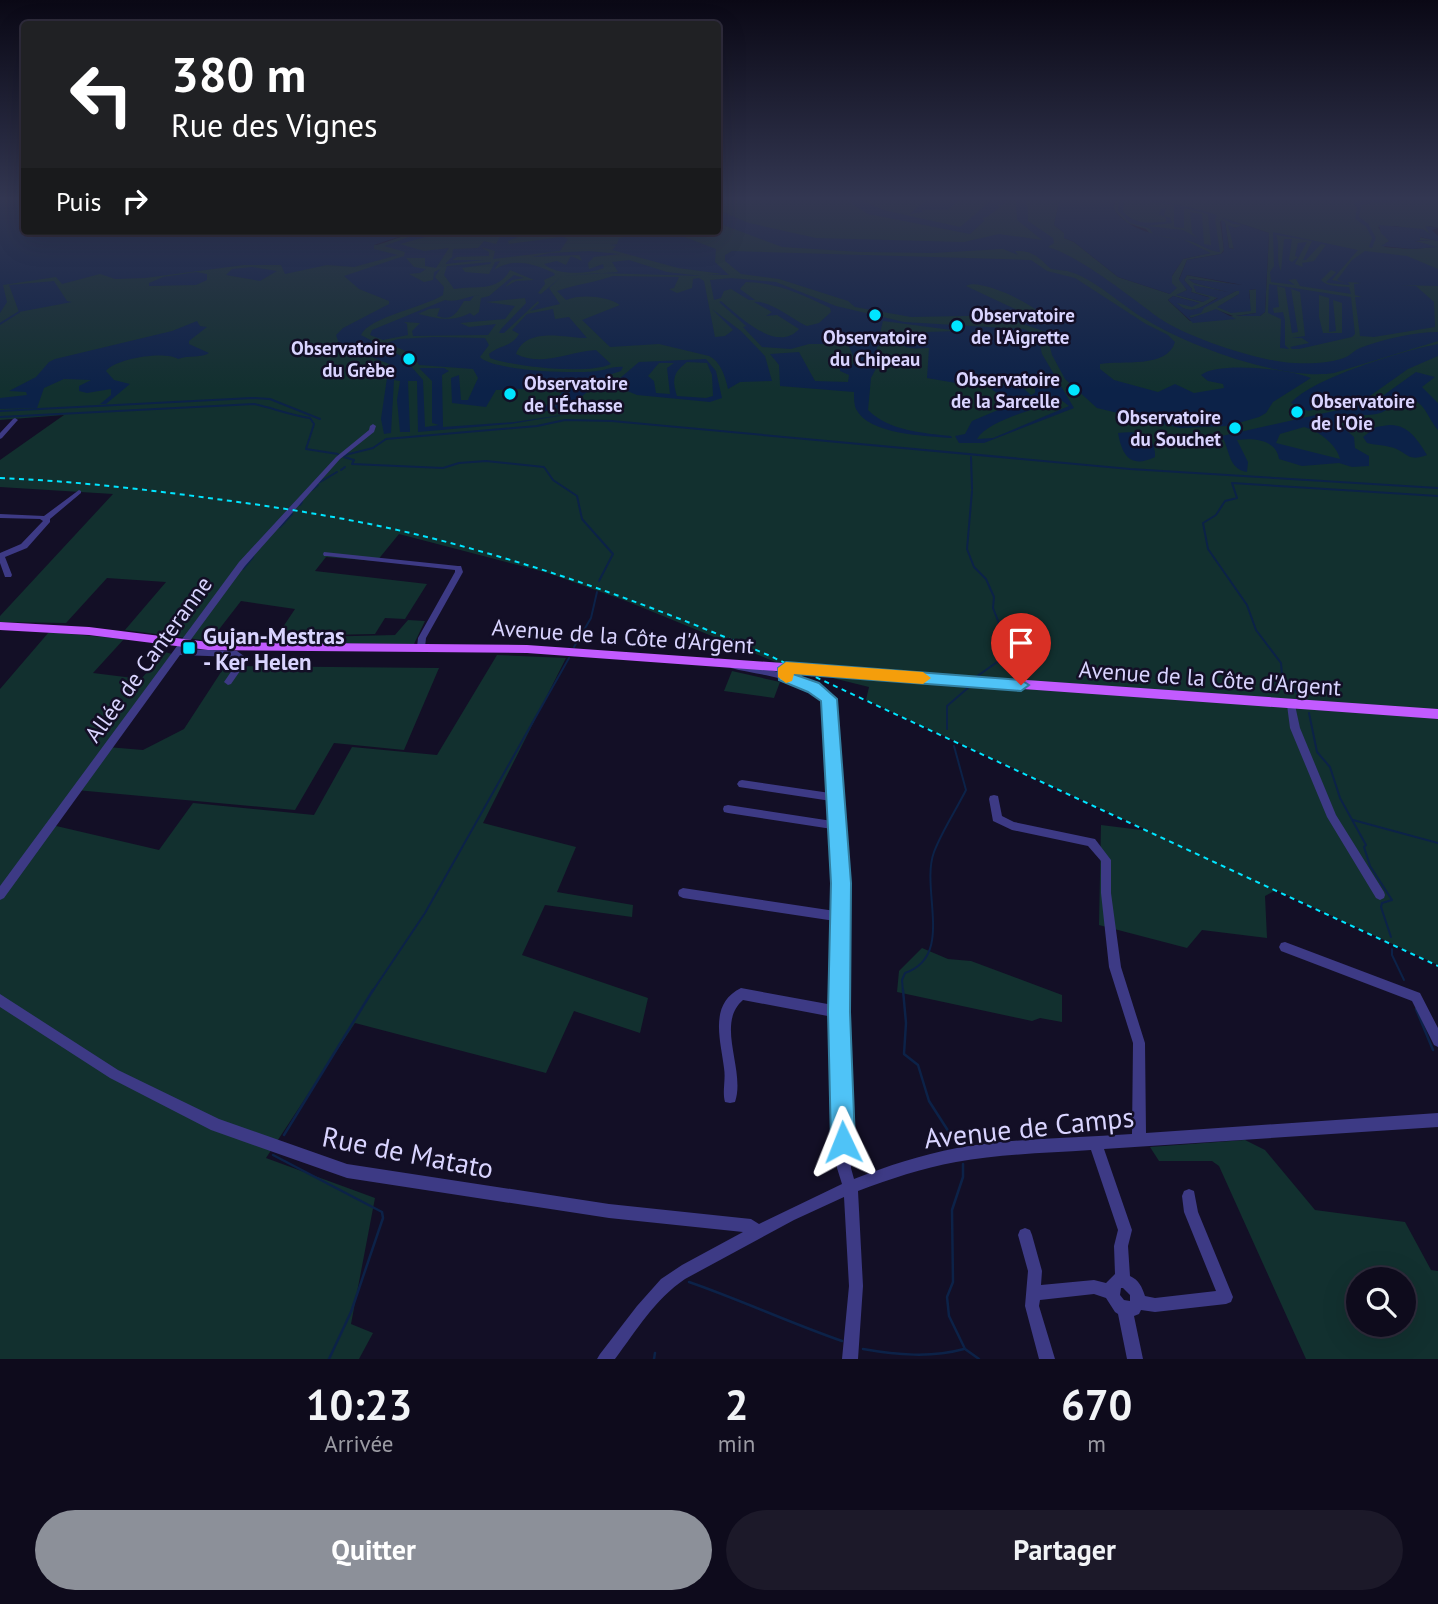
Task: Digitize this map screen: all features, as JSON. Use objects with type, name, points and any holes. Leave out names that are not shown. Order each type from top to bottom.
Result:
[{"type":"main road","name":"Avenue de la Côte d'Argent","points":[[0,626],[89,631],[182,647],[239,650],[527,649],[726,664],[781,673],[1438,714]]},
{"type":"street","points":[[0,437],[15,420]]},
{"type":"street","points":[[341,455],[372,431],[373,426]]},
{"type":"street","name":"Allée de Canteranne","points":[[0,895],[256,547],[341,455]]},
{"type":"street","points":[[8,575],[0,555],[28,542],[46,523],[46,519],[79,492]]},
{"type":"street","points":[[0,516],[46,519]]},
{"type":"street","points":[[327,554],[458,568],[459,572],[422,638],[421,648]]},
{"type":"street","points":[[228,682],[244,659],[239,650]]},
{"type":"street","points":[[781,673],[814,687],[829,699],[842,917],[839,1012],[844,1168],[850,1186],[856,1286],[850,1359]]},
{"type":"street","points":[[1291,705],[1295,728],[1332,817],[1380,895]]},
{"type":"street","points":[[742,784],[836,797]]},
{"type":"street","points":[[994,799],[997,818],[1012,826],[1091,842],[1106,860],[1106,893],[1115,967],[1139,1043],[1139,1140]]},
{"type":"street","points":[[728,809],[838,826]]},
{"type":"street","points":[[683,893],[842,917]]},
{"type":"street","points":[[1285,947],[1416,997],[1438,1041]]},
{"type":"street","points":[[730,1097],[731,1073],[724,1029],[729,1006],[737,996],[741,993],[839,1012]]},
{"type":"street","name":"Rue de Matato","points":[[0,1000],[114,1074],[216,1125],[347,1171],[609,1211],[751,1226],[757,1232]]},
{"type":"street","name":"Avenue de Camps","points":[[605,1359],[642,1311],[668,1283],[757,1232],[850,1186],[948,1155],[1438,1120]]},
{"type":"street","points":[[1095,1143],[1125,1230],[1121,1246],[1123,1280]]},
{"type":"street","points":[[1123,1280],[1115,1283],[1112,1292],[1116,1303],[1132,1306],[1226,1297],[1191,1212],[1189,1196]]},
{"type":"street","points":[[1026,1235],[1035,1271],[1032,1306],[1048,1359]]},
{"type":"street","points":[[1123,1280],[1134,1288],[1132,1306],[1135,1359]]},
{"type":"street","points":[[1033,1293],[1094,1287],[1112,1292]]},
{"type":"green space","points":[[1,261],[1098,261],[1118,277],[1170,294],[1172,276],[1181,261],[1186,261],[1179,279],[1187,290],[1177,295],[1203,302],[1209,297],[1191,292],[1192,289],[1184,280],[1187,275],[1244,286],[1189,279],[1194,283],[1230,292],[1194,286],[1196,292],[1219,297],[1192,310],[1176,303],[1199,303],[1173,296],[1168,300],[1190,321],[1233,316],[1217,310],[1191,318],[1188,315],[1236,291],[1240,291],[1239,294],[1218,307],[1250,299],[1249,290],[1257,289],[1256,313],[1236,316],[1260,316],[1265,312],[1268,261],[1438,261],[1438,965],[1276,890],[1265,896],[1267,938],[1202,930],[1187,948],[1099,925],[1101,825],[1149,831],[866,700],[869,687],[788,667],[626,601],[548,573],[399,534],[377,561],[326,557],[315,571],[427,584],[405,619],[385,618],[375,634],[277,636],[295,609],[241,601],[210,641],[125,630],[166,582],[107,578],[66,623],[0,622],[0,616],[113,494],[0,487],[0,460],[64,415],[0,420],[0,294],[4,293],[1,285]]},
{"type":"green space","points":[[1243,261],[1247,261],[1247,272],[1244,270]]},
{"type":"green space","points":[[1251,261],[1258,261],[1258,269],[1252,268]]},
{"type":"green space","points":[[408,620],[425,621],[414,644],[269,643],[273,638],[395,635]]},
{"type":"green space","points":[[49,632],[124,639],[93,673],[141,679],[165,652],[172,654],[107,747],[143,750],[184,729],[225,666],[439,668],[404,750],[334,743],[295,810],[76,790],[52,825],[159,850],[193,803],[314,815],[352,747],[437,755],[497,655],[566,658],[483,823],[576,847],[557,892],[633,905],[632,917],[545,905],[522,955],[648,998],[640,1033],[574,1011],[546,1073],[355,1023],[266,1158],[375,1198],[351,1324],[373,1333],[359,1359],[0,1359],[0,689]]},
{"type":"green space","points":[[732,671],[780,682],[774,698],[724,691]]},
{"type":"green space","points":[[922,948],[948,959],[971,961],[1062,995],[1062,1022],[1040,1018],[1032,1021],[897,992],[899,971]]},
{"type":"green space","points":[[1245,1140],[1265,1150],[1315,1210],[1405,1222],[1431,1270],[1438,1271],[1438,1359],[1306,1359],[1219,1166],[1212,1161],[1159,1161],[1150,1147]]},
{"type":"water","points":[[0,261],[374,261],[354,267],[327,265],[285,274],[281,265],[244,265],[145,278],[115,279],[100,274],[62,284],[56,277],[3,285],[7,302],[0,313]]},
{"type":"water","points":[[388,261],[409,261],[414,267],[426,269],[420,273],[409,274],[424,282],[433,280],[434,272],[440,269],[435,277],[444,287],[443,295],[375,323],[361,335],[403,357],[423,380],[425,427],[439,425],[432,423],[432,381],[419,368],[444,368],[449,371],[442,375],[443,427],[514,422],[576,413],[511,424],[418,432],[417,381],[408,381],[410,432],[400,432],[397,400],[400,381],[394,380],[391,433],[384,434],[381,419],[389,364],[339,344],[336,335],[343,328],[389,304],[389,301],[359,289],[344,276]]},
{"type":"water","points":[[425,261],[440,261],[436,268],[425,266]]},
{"type":"water","points":[[498,261],[494,270],[516,263],[531,265],[555,275],[544,280],[545,284],[538,293],[541,294],[562,276],[549,288],[560,304],[530,311],[538,301],[504,333],[499,333],[526,303],[525,298],[486,302],[515,306],[505,319],[460,323],[469,327],[496,324],[488,335],[413,336],[412,331],[420,323],[404,322],[407,324],[408,335],[383,340],[370,335],[372,330],[445,300],[454,301],[474,296],[470,301],[464,301],[451,317],[437,316],[440,308],[418,314],[444,319],[470,313],[474,316],[479,312],[481,298],[489,296],[514,275],[524,278],[512,280],[505,287],[516,281],[534,280],[510,270],[499,282],[492,285],[454,289],[444,275],[447,266],[491,262],[462,268],[465,272],[489,274]]},
{"type":"water","points":[[558,261],[566,265],[568,261],[590,261],[589,269],[603,264],[604,268],[581,273],[564,272],[544,264]]},
{"type":"water","points":[[633,261],[667,272],[702,276],[603,273],[618,272],[612,262]]},
{"type":"water","points":[[654,261],[715,261],[729,275],[707,275],[723,274],[678,268]]},
{"type":"water","points":[[726,261],[1033,261],[1047,271],[1075,278],[1146,324],[1168,335],[1175,342],[1170,351],[1154,360],[1100,364],[1100,369],[1114,380],[1158,392],[1175,384],[1194,393],[1224,388],[1223,384],[1208,381],[1201,375],[1222,368],[1271,369],[1311,378],[1273,402],[1266,413],[1259,417],[1228,426],[1180,428],[1097,408],[1065,379],[1052,355],[1046,332],[1012,320],[1049,323],[1044,316],[1024,302],[996,290],[973,284],[966,286],[1015,309],[1019,315],[911,317],[855,307],[848,301],[779,279],[741,274]]},
{"type":"water","points":[[1042,261],[1079,261],[1172,326],[1225,348],[1281,362],[1336,360],[1388,339],[1429,332],[1438,332],[1438,341],[1334,373],[1289,372],[1237,359],[1186,340],[1145,319],[1087,279],[1067,271],[1051,269]]},
{"type":"water","points":[[1098,261],[1181,261],[1172,276],[1172,283],[1177,288],[1170,294],[1118,277]]},
{"type":"water","points":[[1186,261],[1268,261],[1265,312],[1260,316],[1236,316],[1256,313],[1256,289],[1249,290],[1251,311],[1231,313],[1217,307],[1239,294],[1239,291],[1236,291],[1204,308],[1201,313],[1189,316],[1191,318],[1216,309],[1236,319],[1193,323],[1168,300],[1173,296],[1200,303],[1192,307],[1177,303],[1192,310],[1218,298],[1196,292],[1193,285],[1228,292],[1188,279],[1243,285],[1187,275],[1184,280],[1192,289],[1191,292],[1211,298],[1203,302],[1176,295],[1187,290],[1179,280]]},
{"type":"water","points":[[1274,261],[1278,261],[1281,271],[1282,261],[1296,261],[1295,264],[1303,267],[1302,263],[1311,261],[1348,261],[1332,280],[1346,283],[1337,280],[1351,261],[1420,261],[1438,269],[1438,286],[1400,285],[1416,286],[1434,302],[1435,327],[1374,337],[1360,336],[1355,297],[1362,297],[1355,295],[1354,284],[1361,283],[1348,282],[1348,285],[1328,283],[1326,282],[1336,272],[1331,270],[1321,280],[1330,285],[1349,287],[1351,294],[1300,286],[1296,279],[1288,280],[1295,285],[1271,282],[1270,272]]},
{"type":"water","points":[[252,267],[277,271],[260,281],[226,275],[232,269]]},
{"type":"water","points":[[196,272],[207,274],[207,280],[196,285],[149,286],[149,283],[163,277]]},
{"type":"water","points":[[613,276],[679,277],[674,288],[669,289],[677,293],[692,288],[693,279],[704,281],[715,337],[725,336],[733,330],[712,309],[741,331],[765,356],[772,381],[740,382],[728,389],[724,374],[709,356],[659,344],[610,347],[582,320],[620,305],[594,297],[566,300],[557,291]]},
{"type":"water","points":[[731,278],[776,282],[836,306],[904,322],[1024,329],[1038,336],[1042,354],[1074,408],[984,443],[959,443],[955,436],[965,434],[972,421],[998,410],[1009,401],[991,389],[1001,385],[1021,386],[1031,395],[1035,393],[1035,386],[997,382],[973,386],[927,378],[929,348],[910,348],[888,342],[877,347],[876,354],[880,361],[871,378],[868,410],[896,427],[952,438],[899,433],[885,429],[863,418],[855,407],[854,392],[780,386],[779,365],[770,354],[799,352],[815,381],[848,382],[849,375],[840,371],[840,368],[852,365],[855,361],[848,344],[809,344],[791,349],[762,347],[743,327],[746,326],[719,302],[758,330],[780,337],[790,336],[799,329],[777,315],[766,316],[772,312],[754,302],[774,307],[807,326],[819,323],[831,312],[830,308],[789,290],[746,282],[740,289],[755,300],[749,300],[731,289],[724,291],[721,298],[714,300],[710,280]],"holes":[[[883,321],[959,331],[924,332],[923,337],[880,333]],[[1061,400],[1069,406],[993,438],[977,439],[983,432],[1003,420]]]},
{"type":"water","points":[[54,281],[67,301],[72,302],[19,312],[9,285]]},
{"type":"water","points":[[1269,284],[1351,297],[1355,334],[1352,337],[1292,349],[1290,347],[1309,343],[1302,338],[1292,338],[1305,336],[1300,292],[1291,289],[1298,332],[1292,333],[1285,288],[1277,286],[1279,307],[1273,308],[1274,313],[1283,312],[1285,345],[1289,349],[1280,348],[1281,319],[1268,313]],"holes":[[[1319,295],[1329,298],[1329,332],[1336,331],[1333,300],[1342,303],[1342,333],[1323,333],[1319,317]]]},
{"type":"water","points":[[553,309],[555,319],[569,317],[587,338],[537,337],[521,345],[516,354],[526,358],[545,359],[596,350],[611,364],[569,369],[516,364],[490,358],[489,354],[516,338],[519,334],[512,330],[527,314]]},
{"type":"water","points":[[197,321],[200,326],[207,327],[189,341],[189,344],[209,353],[178,359],[163,356],[141,357],[112,366],[106,371],[114,380],[130,384],[106,404],[100,404],[111,395],[111,389],[87,393],[79,391],[79,386],[91,380],[64,379],[44,388],[37,408],[0,409],[0,398],[27,395],[26,392],[9,391],[36,377],[55,359],[172,331]]},
{"type":"water","points":[[485,338],[489,345],[480,357],[501,366],[572,372],[623,367],[568,407],[535,413],[558,398],[562,392],[526,389],[496,390],[486,407],[452,403],[451,378],[459,375],[461,400],[468,400],[478,378],[473,369],[419,365],[410,354],[386,343],[398,339]]},
{"type":"water","points":[[1438,344],[1438,356],[1408,369],[1367,398],[1308,411],[1291,403],[1318,384],[1338,375],[1404,352]]},
{"type":"water","points":[[706,359],[716,371],[722,398],[710,402],[637,395],[620,388],[619,379],[639,362]],"holes":[[[687,362],[707,363],[712,375],[713,396],[677,396],[675,377]],[[659,363],[674,363],[667,368],[670,394],[656,393],[654,381],[648,376]]]},
{"type":"water","points":[[1416,372],[1435,377],[1422,387],[1438,403],[1438,430],[1418,402],[1396,400],[1382,412],[1352,416],[1338,423],[1354,437],[1355,448],[1369,456],[1369,466],[1352,467],[1339,463],[1302,466],[1279,459],[1273,447],[1263,441],[1237,440],[1248,462],[1247,472],[1233,463],[1222,436],[1374,402]],"holes":[[[1304,427],[1331,444],[1340,459],[1276,443],[1280,434]]]},
{"type":"water","points":[[1389,425],[1407,430],[1427,455],[1411,457],[1387,446],[1367,443],[1363,437],[1376,427]]},
{"type":"water","points":[[1118,433],[1144,435],[1152,443],[1155,457],[1139,461],[1129,458],[1122,448]]},
{"type":"waterway","points":[[0,324],[19,312]]},
{"type":"waterway","points":[[0,411],[252,398],[270,399],[320,419]]},
{"type":"waterway","points":[[0,417],[254,404],[310,418],[314,424],[306,449],[338,454]]},
{"type":"waterway","points":[[345,455],[373,448],[386,439],[537,426],[565,420],[612,421],[1130,469],[1438,488]]},
{"type":"waterway","points":[[344,457],[354,460],[352,464],[443,468],[459,463],[486,461],[544,467],[553,480],[577,496],[582,519],[613,554],[599,581]]},
{"type":"waterway","points":[[971,457],[972,489]]},
{"type":"waterway","points":[[341,470],[345,467]]},
{"type":"waterway","points":[[320,482],[337,472]]},
{"type":"waterway","points":[[1304,701],[1282,675],[1281,663],[1256,630],[1247,605],[1208,549],[1203,523],[1216,515],[1225,501],[1237,498],[1232,483],[1438,496]]},
{"type":"waterway","points":[[312,490],[318,485]]},
{"type":"waterway","points":[[972,491],[967,549],[974,567],[986,579],[994,597],[993,608],[1002,631],[1000,660],[976,677]]},
{"type":"waterway","points":[[280,527],[292,514]]},
{"type":"waterway","points":[[243,569],[253,557]]},
{"type":"waterway","points":[[574,647],[591,618],[597,592]]},
{"type":"waterway","points":[[372,992],[425,913],[569,658]]},
{"type":"waterway","points":[[947,729],[947,706],[969,687]]},
{"type":"waterway","points":[[1309,713],[1317,752],[1330,767],[1340,798],[1366,845],[1364,847],[1370,866],[1392,900],[1382,903],[1381,907],[1391,937]]},
{"type":"waterway","points":[[903,992],[902,980],[905,973],[920,964],[929,952],[933,920],[931,867],[934,852],[966,790],[954,746]]},
{"type":"waterway","points":[[1353,820],[1438,843]]},
{"type":"waterway","points":[[1392,949],[1392,955],[1404,980]]},
{"type":"waterway","points":[[284,1135],[373,990]]},
{"type":"waterway","points":[[903,990],[906,1023],[904,1054],[918,1065],[929,1101],[954,1140]]},
{"type":"waterway","points":[[1416,1009],[1433,1050]]},
{"type":"waterway","points":[[273,1155],[382,1212],[383,1218],[351,1312],[329,1359]]},
{"type":"waterway","points":[[963,1164],[963,1177],[952,1210],[953,1282],[947,1297],[949,1316],[965,1349],[979,1359]]},
{"type":"waterway","points":[[689,1282],[842,1341]]},
{"type":"waterway","points":[[863,1349],[914,1355],[964,1349]]},
{"type":"waterway","points":[[654,1359],[655,1353]]},
{"type":"railway","points":[[0,478],[162,492],[341,518],[465,547],[580,582],[768,655],[1438,966]]},
{"type":"slow traffic","points":[[786,677],[786,668],[923,678]]},
{"type":"place","name":"Observatoire du Chipeau","points":[[875,315]]},
{"type":"place","name":"Observatoire de l'Aigrette","points":[[957,326]]},
{"type":"place","name":"Observatoire du Grèbe","points":[[409,359]]},
{"type":"place","name":"Observatoire de la Sarcelle","points":[[1074,390]]},
{"type":"place","name":"Observatoire de l'Échasse","points":[[510,394]]},
{"type":"place","name":"Observatoire de l'Oie","points":[[1297,412]]},
{"type":"place","name":"Observatoire du Souchet","points":[[1235,428]]},
{"type":"place","name":"Gujan-Mestras - Ker Helen","points":[[189,648]]},
{"type":"route","points":[[843,1142],[839,1012],[841,883],[829,699],[814,687],[789,680],[785,676],[786,668],[1021,685]]}]
